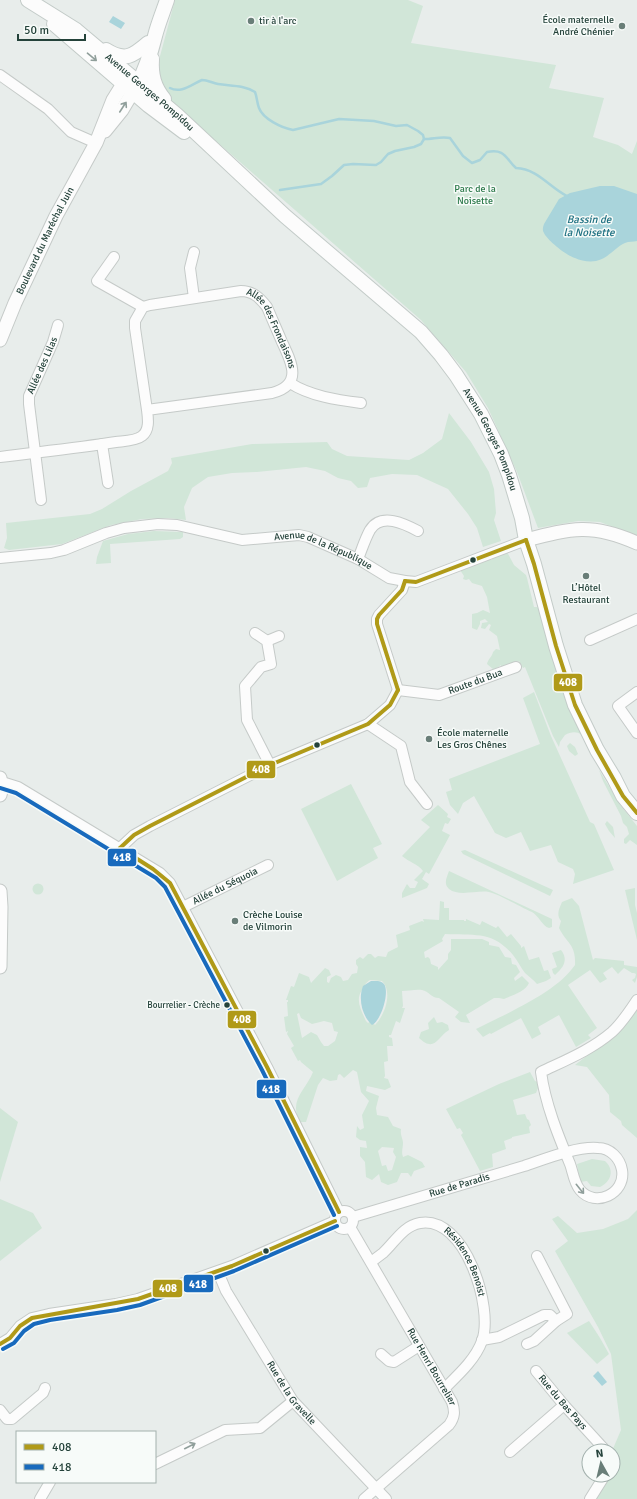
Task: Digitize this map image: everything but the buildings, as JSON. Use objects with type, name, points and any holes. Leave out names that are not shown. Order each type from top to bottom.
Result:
[{"type":"main road","name":"Avenue Georges Pompidou","points":[[28,0],[76,30],[131,84],[177,115],[285,216],[421,332],[441,356],[469,394],[501,454],[514,492],[556,646],[575,705],[597,750],[623,796],[637,813]]},
{"type":"main road","name":"Avenue Georges Pompidou","points":[[28,0],[55,26],[131,84],[244,178]]},
{"type":"main road","name":"Boulevard du Maréchal Juin","points":[[131,84],[136,66],[152,43],[167,0]]},
{"type":"main road","points":[[76,30],[116,56],[124,57],[136,54],[152,43]]},
{"type":"main road","points":[[152,43],[152,76],[155,85],[159,93],[177,115]]},
{"type":"main road","name":"Avenue Georges Pompidou","points":[[614,778],[637,801]]},
{"type":"street","points":[[0,75],[48,109],[72,132],[96,143]]},
{"type":"street","name":"Boulevard du Maréchal Juin","points":[[0,340],[15,303],[56,216],[96,143],[122,110],[131,84]]},
{"type":"street","points":[[194,252],[190,268],[194,298]]},
{"type":"street","points":[[0,457],[136,439],[142,436],[147,430],[147,410],[134,328],[135,321],[143,307],[97,281],[114,257]]},
{"type":"street","name":"Allée des Frondaisons","points":[[143,307],[241,291],[252,293],[258,296],[267,307],[292,363],[290,383],[285,388],[272,393],[147,410]]},
{"type":"street","name":"Allée des Lilas","points":[[41,500],[29,396],[53,342],[58,326]]},
{"type":"street","points":[[290,383],[299,389],[336,400],[361,403]]},
{"type":"street","points":[[102,444],[108,482]]},
{"type":"street","points":[[358,558],[371,529],[375,524],[382,521],[393,520],[406,524],[418,531]]},
{"type":"street","name":"Avenue de la République","points":[[0,558],[51,553],[64,550],[106,533],[124,528],[158,524],[177,524],[242,540],[299,535],[308,536],[358,558],[389,578],[416,582],[526,540],[573,529],[593,529],[618,534],[637,543]]},
{"type":"street","points":[[120,848],[134,835],[150,826],[270,765],[368,724],[390,706],[398,690],[379,631],[377,619],[402,590],[405,581]]},
{"type":"street","points":[[590,640],[637,619]]},
{"type":"street","points":[[255,633],[267,641],[271,664],[261,668],[245,686],[248,720],[270,765]]},
{"type":"street","points":[[267,641],[279,636]]},
{"type":"street","name":"Route du Bua","points":[[398,690],[439,695],[516,666]]},
{"type":"street","points":[[637,692],[618,706],[637,734]]},
{"type":"street","points":[[368,724],[401,746],[410,782],[427,804]]},
{"type":"street","points":[[0,785],[18,787],[160,873],[170,884],[267,1067],[337,1217],[336,1224],[340,1229],[347,1229],[353,1222],[353,1216],[347,1211],[337,1217],[218,1272],[138,1299],[32,1318],[20,1326],[10,1338],[0,1344]]},
{"type":"street","name":"Allée du Séquoia","points":[[183,907],[268,865]]},
{"type":"street","points":[[0,891],[0,967]]},
{"type":"street","name":"Rue de Paradis","points":[[353,1216],[565,1153],[586,1148],[599,1148],[609,1151],[616,1157],[621,1165],[623,1174],[622,1179],[618,1189],[610,1196],[605,1198],[594,1198],[588,1196],[580,1190],[565,1153],[543,1086],[541,1072],[586,1051],[612,1032],[626,1017],[637,1000]]},
{"type":"street","name":"Résidence Benoist","points":[[371,1262],[382,1254],[409,1226],[429,1222],[445,1229],[452,1235],[467,1255],[480,1286],[484,1319],[482,1340],[471,1360],[444,1389]]},
{"type":"street","name":"Rue Henri Bourrelier","points":[[350,1227],[444,1389],[454,1409],[454,1414],[449,1425],[364,1499]]},
{"type":"street","points":[[527,1344],[534,1341],[556,1321],[567,1314],[537,1256]]},
{"type":"street","name":"Rue de la Gravelle","points":[[218,1272],[226,1291],[293,1402],[386,1499]]},
{"type":"street","points":[[482,1340],[499,1337],[544,1315],[550,1314],[556,1321]]},
{"type":"street","points":[[381,1354],[389,1361],[394,1362],[419,1346]]},
{"type":"street","name":"Rue du Bas Pays","points":[[536,1371],[564,1405],[599,1443]]},
{"type":"street","points":[[0,1410],[7,1419],[12,1420],[43,1393],[45,1388]]},
{"type":"street","points":[[156,1464],[225,1430],[260,1428],[293,1402]]},
{"type":"street","points":[[510,1452],[564,1405]]},
{"type":"street","points":[[40,1499],[49,1483]]},
{"type":"street","points":[[590,1499],[600,1483]]},
{"type":"green space","name":"Parc de la Noisette","points":[[175,0],[408,0],[423,6],[411,43],[556,65],[549,88],[604,98],[593,137],[618,145],[632,154],[637,141],[637,536],[600,522],[578,521],[538,528],[517,472],[488,408],[466,372],[421,320],[162,94],[156,71]]},
{"type":"green space","points":[[449,413],[471,442],[489,472],[494,489],[496,513],[494,520],[501,541],[483,547],[477,528],[448,489],[417,475],[392,474],[370,478],[367,487],[358,488],[351,481],[338,478],[325,471],[306,467],[232,473],[208,477],[192,488],[184,507],[186,520],[168,518],[142,519],[111,525],[62,544],[9,550],[4,548],[7,538],[6,523],[90,514],[102,509],[168,471],[172,463],[171,458],[252,444],[327,442],[332,449],[347,456],[409,460],[423,453],[442,439]]},
{"type":"green space","points":[[154,531],[183,532],[183,537],[180,539],[110,544],[111,563],[96,564],[103,541],[128,534]]},
{"type":"green space","points":[[507,552],[514,565],[526,575],[534,607],[537,607],[541,612],[567,698],[566,702],[582,735],[574,732],[565,735],[560,742],[559,747],[553,736],[525,667],[523,668],[519,661],[501,668],[501,665],[494,670],[487,664],[493,652],[496,649],[500,650],[497,636],[489,630],[491,625],[489,624],[485,629],[481,628],[482,623],[488,622],[485,619],[480,621],[477,630],[472,628],[472,614],[483,610],[490,613],[487,597],[482,586],[472,583],[469,579],[463,579],[464,576],[460,570],[483,559],[491,560],[501,553]]},
{"type":"green space","points":[[534,692],[551,736],[590,822],[594,824],[614,870],[573,884],[575,874],[573,869],[558,862],[551,845],[530,851],[521,832],[506,838],[495,833],[474,796],[463,803],[458,814],[450,805],[446,792],[452,790],[449,779],[540,744],[523,698]]},
{"type":"green space","points":[[570,743],[575,747],[578,754],[575,756],[569,751],[567,746]]},
{"type":"green space","points":[[599,770],[621,806],[637,826],[637,845],[630,840],[626,844],[624,843],[624,839],[629,834],[627,827],[623,823]]},
{"type":"green space","points":[[351,784],[382,844],[373,848],[378,858],[337,881],[301,809]]},
{"type":"green space","points":[[438,805],[448,814],[447,817],[451,819],[448,824],[445,823],[442,831],[450,835],[429,874],[426,872],[422,879],[429,884],[427,888],[402,898],[402,893],[407,884],[410,888],[415,888],[418,882],[414,880],[423,871],[402,856],[430,827],[421,820]]},
{"type":"green space","points":[[607,821],[613,827],[615,838],[605,824]]},
{"type":"green space","points":[[465,850],[553,890],[550,896],[463,854],[461,851]]},
{"type":"green space","points":[[449,871],[552,919],[552,927],[547,927],[532,912],[505,898],[489,892],[458,893],[449,889],[446,885],[446,880]]},
{"type":"green space","points":[[38,883],[42,885],[44,889],[42,893],[38,895],[34,893],[32,889],[34,885]]},
{"type":"green space","points":[[635,888],[635,905],[637,913],[637,940],[625,890]]},
{"type":"green space","points":[[572,898],[579,906],[593,960],[595,958],[624,961],[624,965],[637,967],[637,977],[635,983],[632,980],[635,978],[636,974],[624,968],[618,974],[612,967],[603,973],[607,979],[600,983],[590,970],[568,985],[597,1028],[588,1035],[591,1038],[576,1047],[559,1015],[538,1027],[541,1034],[532,1039],[521,1018],[483,1037],[476,1029],[530,1002],[544,993],[556,985],[575,965],[575,958],[572,948],[559,928],[561,921],[558,914],[562,902]]},
{"type":"green space","points":[[440,901],[444,902],[444,908],[449,908],[449,920],[466,921],[466,919],[480,925],[482,921],[496,928],[498,926],[507,937],[511,934],[521,948],[524,946],[529,960],[539,957],[544,971],[548,970],[551,978],[537,984],[525,973],[515,957],[505,947],[498,941],[482,936],[445,934],[442,939],[443,941],[424,952],[425,958],[428,957],[431,964],[438,967],[438,970],[448,959],[448,954],[451,950],[451,939],[482,939],[489,942],[489,945],[499,947],[505,957],[511,958],[512,964],[516,965],[520,972],[514,978],[515,981],[522,976],[529,983],[525,989],[518,993],[504,999],[494,998],[466,1015],[470,1023],[461,1022],[455,1017],[459,1012],[439,998],[434,997],[422,990],[402,991],[402,1008],[405,1008],[400,1023],[396,1021],[391,1035],[389,1035],[389,1037],[392,1038],[393,1046],[387,1046],[388,1061],[384,1062],[384,1078],[388,1079],[391,1087],[385,1090],[367,1086],[366,1091],[379,1096],[376,1108],[377,1115],[388,1117],[393,1126],[401,1129],[403,1157],[408,1155],[422,1162],[425,1167],[414,1171],[411,1177],[408,1173],[401,1173],[397,1182],[388,1185],[381,1182],[379,1174],[372,1180],[366,1177],[365,1162],[360,1156],[360,1147],[367,1148],[366,1141],[360,1140],[356,1137],[357,1126],[360,1130],[364,1128],[362,1115],[369,1101],[361,1092],[357,1072],[353,1070],[344,1078],[340,1074],[338,1075],[337,1080],[330,1081],[323,1078],[318,1085],[306,1122],[300,1122],[296,1107],[297,1101],[313,1072],[300,1060],[298,1061],[291,1048],[294,1046],[287,1034],[288,1031],[286,1032],[284,1017],[288,1016],[288,1000],[286,1000],[291,986],[294,987],[299,973],[309,977],[311,983],[325,968],[329,970],[331,975],[327,977],[327,982],[329,983],[331,978],[336,975],[341,977],[343,981],[348,980],[352,974],[357,973],[358,967],[356,960],[360,957],[363,959],[368,954],[371,954],[375,958],[378,956],[386,957],[388,952],[398,947],[396,935],[410,930],[409,926],[422,921],[424,922],[423,919],[439,920]],"holes":[[[370,980],[382,981],[387,991],[385,1010],[375,1025],[371,1021],[368,1023],[366,1021],[359,1001],[360,994],[365,984]],[[299,1013],[301,1018],[312,1024],[324,1021],[332,1023],[334,1031],[338,1032],[335,1041],[328,1046],[324,1046],[317,1035],[311,1032],[302,1038],[297,1014]],[[382,1147],[394,1148],[393,1152],[396,1157],[392,1170],[388,1171],[386,1165],[382,1166],[378,1151]]]},
{"type":"green space","points":[[561,950],[565,960],[560,970],[555,975],[552,969],[557,967],[552,953]]},
{"type":"green space","points":[[637,1010],[637,1138],[610,1112],[609,1095],[587,1067],[575,1065],[619,1031]]},
{"type":"green space","points":[[434,1017],[437,1023],[442,1022],[448,1025],[449,1030],[436,1042],[429,1044],[419,1038],[421,1032],[429,1029],[428,1023]]},
{"type":"green space","points":[[530,1072],[535,1081],[540,1083],[536,1093],[513,1100],[517,1115],[525,1114],[529,1120],[531,1125],[529,1127],[530,1133],[512,1137],[504,1141],[506,1149],[492,1154],[493,1167],[480,1171],[461,1135],[463,1133],[460,1128],[457,1129],[446,1109],[499,1084]]},
{"type":"green space","points":[[0,1108],[18,1122],[0,1182]]},
{"type":"green space","points":[[592,1159],[605,1161],[610,1168],[611,1172],[609,1179],[600,1187],[591,1186],[587,1181],[580,1182],[577,1164]]},
{"type":"green space","points":[[0,1199],[33,1213],[42,1228],[0,1261]]},
{"type":"green space","points":[[637,1210],[637,1499],[590,1499],[597,1483],[621,1483],[621,1443],[615,1443],[621,1430],[611,1354],[598,1327],[555,1251],[568,1241],[552,1219],[558,1216],[577,1233],[603,1229],[628,1219]]},
{"type":"green space","points":[[589,1321],[609,1354],[597,1364],[567,1333]]},
{"type":"water","points":[[113,16],[125,23],[121,29],[109,22]]},
{"type":"water","name":"Bassin de la Noisette","points":[[600,186],[614,186],[637,194],[637,241],[625,243],[601,260],[585,261],[571,257],[546,236],[543,226],[559,199],[570,193]]},
{"type":"water","points":[[371,981],[381,982],[386,988],[384,1006],[379,1018],[372,1025],[363,1012],[361,1002],[363,986]]},
{"type":"water","points":[[598,1371],[607,1382],[602,1386],[593,1376]]},
{"type":"waterway","points":[[170,88],[178,90],[186,88],[202,80],[246,88],[255,92],[259,108],[264,116],[278,125],[293,130],[339,119],[374,121],[396,126],[407,125],[423,135],[424,139],[444,137],[450,138],[463,156],[472,163],[480,160],[487,152],[493,151],[501,153],[516,168],[524,169],[537,175],[567,196]]},
{"type":"waterway","points":[[280,190],[321,184],[344,165],[376,165],[388,154],[414,147],[421,144],[424,139]]},
{"type":"transit line","name":"408","points":[[526,540],[556,646],[575,705],[597,750],[623,796],[637,813]]},
{"type":"transit line","name":"408","points":[[405,581],[416,582],[526,540]]},
{"type":"transit line","name":"408","points":[[398,690],[377,624],[377,619],[402,590],[405,581]]},
{"type":"transit line","name":"408","points":[[120,848],[134,835],[150,826],[270,765],[368,724],[390,705],[398,690]]},
{"type":"transit line","name":"418","points":[[0,788],[16,793],[156,878],[165,887],[262,1070],[334,1215]]},
{"type":"transit line","name":"408","points":[[120,848],[153,869],[170,883],[267,1067],[339,1212]]},
{"type":"transit line","name":"408","points":[[0,1344],[10,1338],[20,1326],[32,1318],[138,1299],[232,1266],[335,1221]]},
{"type":"transit line","name":"418","points":[[3,1349],[14,1343],[24,1331],[34,1324],[140,1305],[234,1271],[337,1226]]},
{"type":"place","name":"tir à l'arc","points":[[251,21]]},
{"type":"place","name":"École maternelle André Chénier","points":[[622,26]]},
{"type":"place","name":"L’Hôtel Restaurant","points":[[586,576]]},
{"type":"place","name":"École maternelle Les Gros Chênes","points":[[429,739]]},
{"type":"place","name":"Crèche Louise de Vilmorin","points":[[235,921]]},
{"type":"place","name":"Bourrelier - Crèche","points":[[227,1005]]}]
